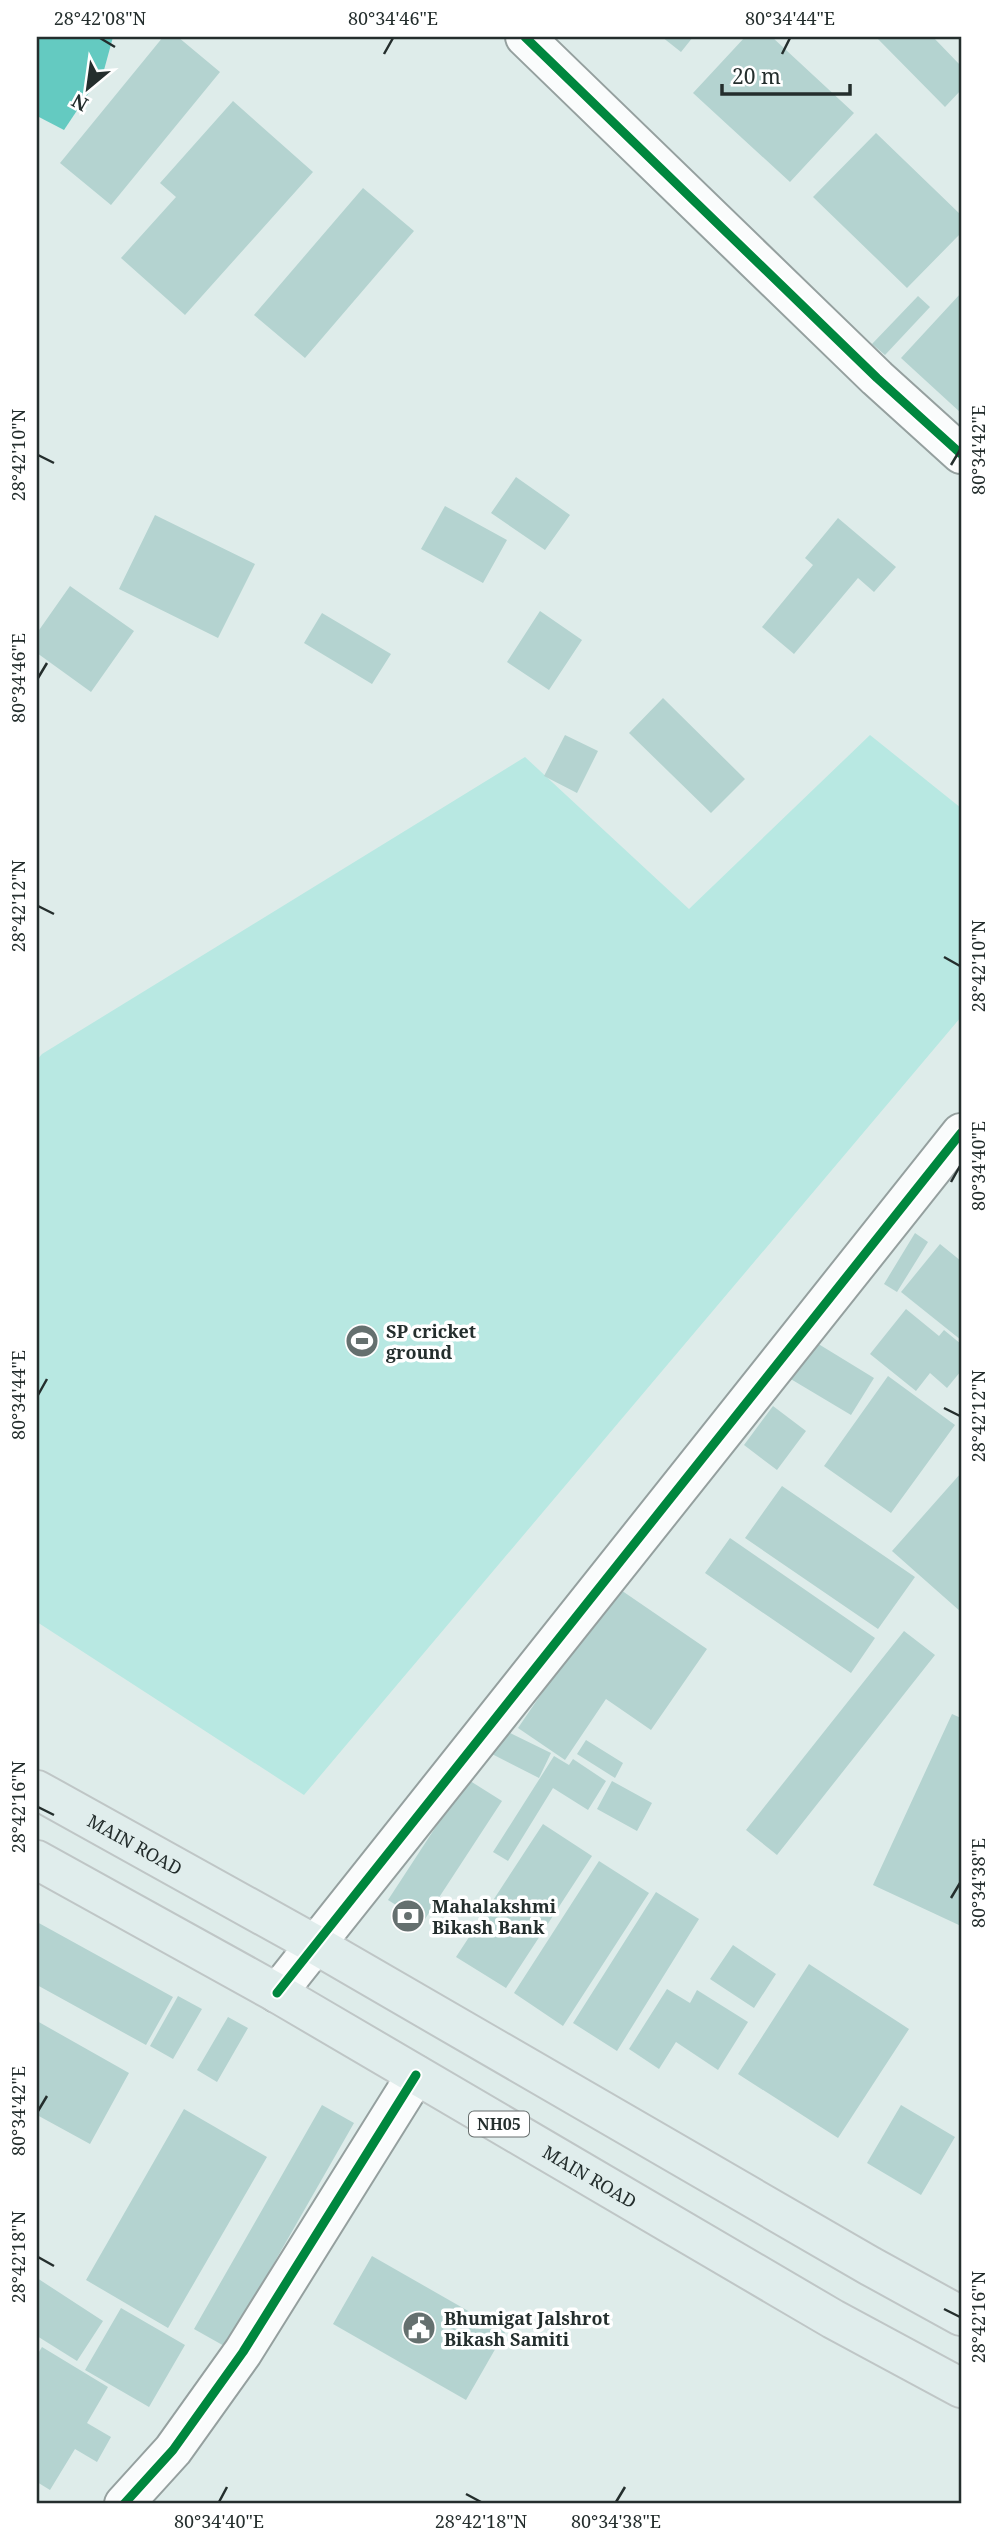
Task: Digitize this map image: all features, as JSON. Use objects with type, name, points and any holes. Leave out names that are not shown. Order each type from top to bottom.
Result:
[{"type":"main road","name":"MAIN ROAD","points":[[37,1790],[316,1945],[961,2316]]},
{"type":"main road","name":"MAIN ROAD","points":[[37,1860],[277,1993],[821,2312],[961,2388]]},
{"type":"street","points":[[525,37],[877,378],[961,454]]},
{"type":"street","points":[[277,1993],[961,1133]]},
{"type":"street","points":[[124,2504],[173,2450],[243,2352],[416,2075]]},
{"type":"shaded area","name":"SP cricket ground","points":[[870,735],[961,808],[961,1017],[304,1795],[37,1622],[37,1060],[42,1054],[525,757],[689,909]]},
{"type":"water","points":[[37,37],[113,37],[104,70],[64,130],[37,116]]},
{"type":"building","points":[[163,37],[178,37],[220,72],[111,205],[60,163]]},
{"type":"building","points":[[662,37],[693,37],[681,52]]},
{"type":"building","points":[[745,37],[772,37],[854,113],[790,182],[693,93]]},
{"type":"building","points":[[876,37],[933,37],[961,66],[961,90],[945,107]]},
{"type":"building","points":[[233,101],[313,172],[185,315],[121,258],[176,197],[160,183]]},
{"type":"building","points":[[876,133],[961,215],[961,233],[907,288],[813,197]]},
{"type":"building","points":[[363,188],[414,231],[305,358],[254,315]]},
{"type":"building","points":[[961,293],[961,413],[901,358]]},
{"type":"building","points":[[918,296],[930,307],[885,355],[872,344]]},
{"type":"building","points":[[516,477],[570,515],[545,550],[491,513]]},
{"type":"building","points":[[445,506],[507,540],[483,583],[421,549]]},
{"type":"building","points":[[155,515],[255,564],[218,638],[119,589]]},
{"type":"building","points":[[838,518],[896,567],[874,592],[858,578],[794,654],[762,627],[813,565],[805,558]]},
{"type":"building","points":[[70,586],[134,631],[91,692],[37,653],[37,633]]},
{"type":"building","points":[[540,611],[582,640],[549,690],[507,662]]},
{"type":"building","points":[[322,613],[391,654],[372,684],[304,643]]},
{"type":"building","points":[[663,698],[745,779],[711,813],[629,733]]},
{"type":"building","points":[[565,735],[598,751],[577,793],[544,776]]},
{"type":"building","points":[[915,1233],[928,1242],[897,1292],[884,1284]]},
{"type":"building","points":[[940,1244],[961,1261],[961,1340],[901,1292]]},
{"type":"building","points":[[906,1309],[939,1336],[944,1330],[961,1344],[961,1371],[947,1388],[930,1373],[916,1391],[870,1354]]},
{"type":"building","points":[[807,1337],[874,1378],[851,1415],[784,1375]]},
{"type":"building","points":[[888,1376],[955,1425],[891,1513],[824,1466]]},
{"type":"building","points":[[773,1406],[806,1431],[777,1470],[744,1445]]},
{"type":"building","points":[[961,1473],[961,1612],[892,1551]]},
{"type":"building","points":[[782,1486],[915,1577],[878,1629],[745,1538]]},
{"type":"building","points":[[730,1538],[875,1638],[851,1673],[705,1573]]},
{"type":"building","points":[[615,1586],[707,1649],[651,1730],[606,1699],[565,1760],[518,1728]]},
{"type":"building","points":[[904,1631],[935,1655],[777,1855],[746,1830]]},
{"type":"building","points":[[952,1714],[961,1718],[961,1926],[873,1885]]},
{"type":"building","points":[[502,1729],[551,1753],[539,1778],[490,1753]]},
{"type":"building","points":[[586,1740],[623,1763],[615,1778],[577,1754]]},
{"type":"building","points":[[554,1756],[569,1765],[573,1759],[606,1781],[588,1810],[553,1788],[508,1861],[493,1852]]},
{"type":"building","points":[[467,1779],[502,1801],[423,1922],[388,1900]]},
{"type":"building","points":[[612,1781],[652,1803],[637,1831],[597,1809]]},
{"type":"building","points":[[543,1824],[592,1856],[506,1988],[456,1957]]},
{"type":"building","points":[[599,1861],[649,1893],[563,2026],[514,1993]]},
{"type":"building","points":[[656,1892],[699,1919],[617,2051],[573,2023]]},
{"type":"building","points":[[37,1922],[173,1997],[146,2045],[37,1985]]},
{"type":"building","points":[[733,1945],[776,1974],[754,2008],[710,1979]]},
{"type":"building","points":[[809,1964],[909,2029],[838,2138],[738,2074]]},
{"type":"building","points":[[667,1989],[690,2003],[697,1990],[748,2022],[718,2070],[676,2042],[659,2069],[629,2049]]},
{"type":"building","points":[[178,1996],[202,2009],[173,2059],[150,2046]]},
{"type":"building","points":[[228,2017],[248,2028],[217,2082],[197,2070]]},
{"type":"building","points":[[37,2021],[129,2073],[90,2144],[37,2115]]},
{"type":"building","points":[[322,2105],[354,2123],[226,2347],[194,2329]]},
{"type":"building","points":[[901,2105],[955,2137],[921,2195],[867,2163]]},
{"type":"building","points":[[184,2109],[267,2157],[168,2328],[86,2280]]},
{"type":"building","name":"Bhumigat Jalshrot Bikash Samiti","points":[[372,2256],[505,2332],[466,2400],[333,2324]]},
{"type":"building","points":[[37,2278],[103,2321],[77,2361],[37,2336]]},
{"type":"building","points":[[121,2308],[185,2345],[149,2407],[85,2370]]},
{"type":"building","points":[[42,2347],[108,2387],[87,2423],[111,2437],[97,2462],[75,2449],[50,2490],[37,2482],[37,2355]]},
{"type":"cycle path","points":[[525,37],[877,378],[961,454]]},
{"type":"cycle path","points":[[277,1993],[961,1133]]},
{"type":"cycle path","points":[[124,2504],[173,2450],[243,2352],[416,2075]]},
{"type":"place","name":"SP cricket ground","points":[[362,1341]]},
{"type":"place","name":"Mahalakshmi Bikash Bank","points":[[408,1916]]},
{"type":"place","name":"Bhumigat Jalshrot Bikash Samiti","points":[[419,2328]]}]
